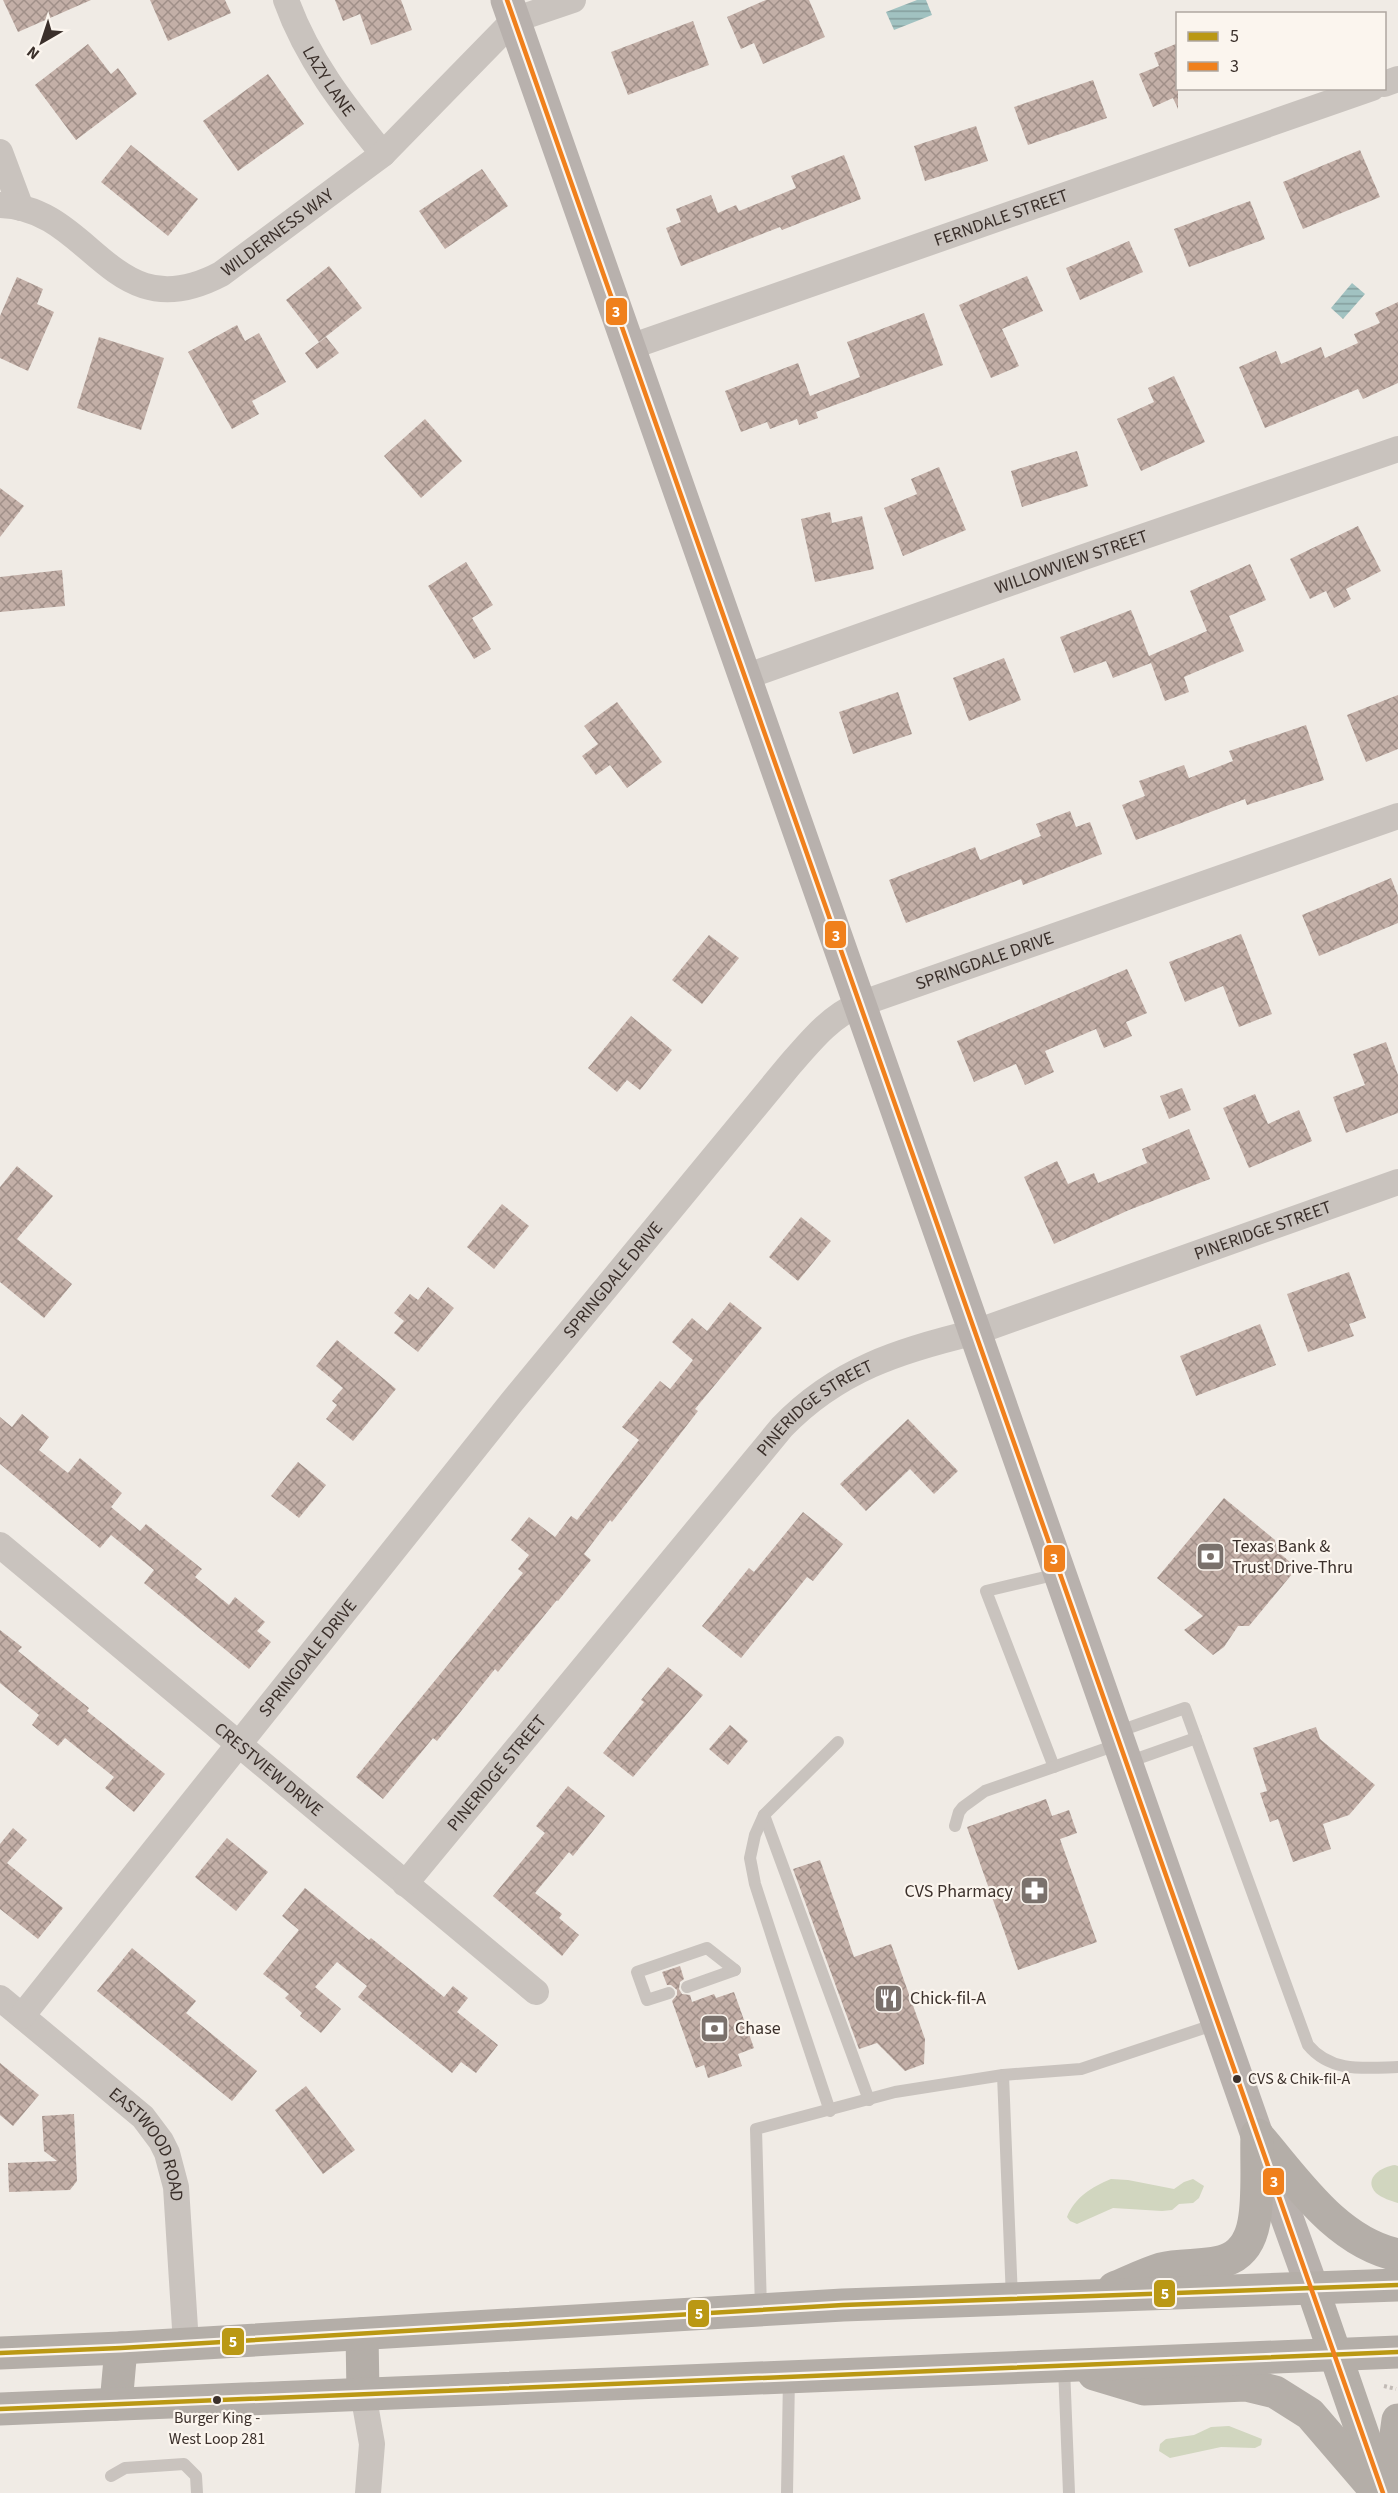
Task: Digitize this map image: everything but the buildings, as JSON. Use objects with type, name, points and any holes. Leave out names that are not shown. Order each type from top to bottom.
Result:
[{"type":"highway","points":[[1257,2135],[1323,2210],[1350,2234],[1362,2243],[1381,2251],[1398,2254]]},
{"type":"highway","points":[[1093,2297],[1162,2269],[1210,2266],[1240,2250],[1247,2241],[1255,2222],[1257,2135]]},
{"type":"highway","points":[[0,2353],[121,2348],[843,2305],[1313,2290],[1398,2285]]},
{"type":"highway","points":[[1313,2290],[1383,2493]]},
{"type":"highway","points":[[362,2334],[363,2392]]},
{"type":"highway","points":[[116,2404],[121,2348]]},
{"type":"highway","points":[[0,2409],[363,2392],[1068,2367],[1398,2352]]},
{"type":"highway","points":[[1068,2367],[1144,2389],[1246,2385],[1275,2392],[1291,2400],[1315,2419],[1378,2493]]},
{"type":"highway","points":[[1388,2493],[1397,2404]]},
{"type":"main road","points":[[511,10],[1313,2290]]},
{"type":"street","name":"LAZY LANE","points":[[286,0],[321,74],[383,154]]},
{"type":"street","points":[[511,10],[573,0]]},
{"type":"street","name":"WILDERNESS WAY","points":[[11,207],[34,212],[61,227],[130,282],[154,289],[177,290],[200,284],[221,274],[383,154],[511,10]]},
{"type":"street","name":"FERNDALE STREET","points":[[630,347],[1366,90]]},
{"type":"street","points":[[0,152],[11,207]]},
{"type":"street","name":"WILLOWVIEW STREET","points":[[746,677],[1398,448]]},
{"type":"street","name":"SPRINGDALE DRIVE","points":[[22,2016],[511,1403],[788,1067],[831,1021],[849,1008],[860,1004],[1398,816]]},
{"type":"street","name":"PINERIDGE STREET","points":[[405,1884],[792,1417],[836,1382],[862,1367],[930,1343],[976,1332],[1398,1182]]},
{"type":"street","name":"CRESTVIEW DRIVE","points":[[0,1545],[536,1992]]},
{"type":"street","name":"EASTWOOD ROAD","points":[[0,1998],[143,2117],[161,2141],[167,2153],[176,2187],[186,2344]]},
{"type":"street","points":[[363,2392],[372,2444],[368,2493]]},
{"type":"lane","points":[[1054,1767],[986,1591],[1060,1574]]},
{"type":"lane","points":[[1121,1746],[1185,1708],[1308,2045],[1327,2061],[1343,2067],[1398,2067]]},
{"type":"lane","points":[[955,1826],[959,1812],[976,1796],[1054,1767],[1121,1746],[1196,1738]]},
{"type":"lane","points":[[830,2111],[750,1867],[750,1858],[755,1835],[765,1815],[838,1742]]},
{"type":"lane","points":[[765,1815],[869,2100]]},
{"type":"lane","points":[[669,1993],[647,2001],[637,1972],[707,1948],[735,1970],[687,1987]]},
{"type":"lane","points":[[761,2310],[756,2128],[830,2111],[896,2092],[1003,2075],[1081,2069],[1218,2023]]},
{"type":"lane","points":[[1003,2075],[1012,2300]]},
{"type":"lane","points":[[1068,2367],[1069,2493]]},
{"type":"lane","points":[[787,2493],[789,2377]]},
{"type":"lane","points":[[111,2476],[125,2468],[184,2464],[196,2476],[197,2493]]},
{"type":"path","points":[[1384,2386],[1397,2404]]},
{"type":"green space","points":[[1398,2166],[1398,2203],[1376,2193],[1371,2182],[1380,2170]]},
{"type":"green space","points":[[1111,2179],[1174,2189],[1193,2179],[1204,2186],[1199,2198],[1193,2203],[1179,2204],[1172,2210],[1113,2208],[1077,2224],[1070,2221],[1067,2217],[1079,2198]]},
{"type":"green space","points":[[1229,2426],[1262,2439],[1261,2445],[1255,2448],[1221,2447],[1170,2458],[1159,2451],[1160,2444],[1166,2439],[1194,2435],[1211,2427]]},
{"type":"water","points":[[917,0],[926,0],[932,15],[894,30],[886,12]]},
{"type":"water","points":[[1352,283],[1365,294],[1343,319],[1331,308]]},
{"type":"transit line","name":"3","points":[[507,0],[1383,2493]]},
{"type":"transit line","name":"5","points":[[0,2353],[121,2348],[843,2305],[1398,2285]]},
{"type":"transit line","name":"5","points":[[0,2409],[1398,2352]]},
{"type":"place","name":"Texas Bank & Trust Drive-Thru","points":[[1211,1556]]},
{"type":"place","name":"CVS Pharmacy","points":[[1034,1891]]},
{"type":"place","name":"Chick-fil-A","points":[[889,1998]]},
{"type":"place","name":"Chase","points":[[714,2028]]},
{"type":"place","name":"CVS & Chik-fil-A","points":[[1237,2079]]},
{"type":"place","name":"Burger King - West Loop 281","points":[[217,2400]]}]
